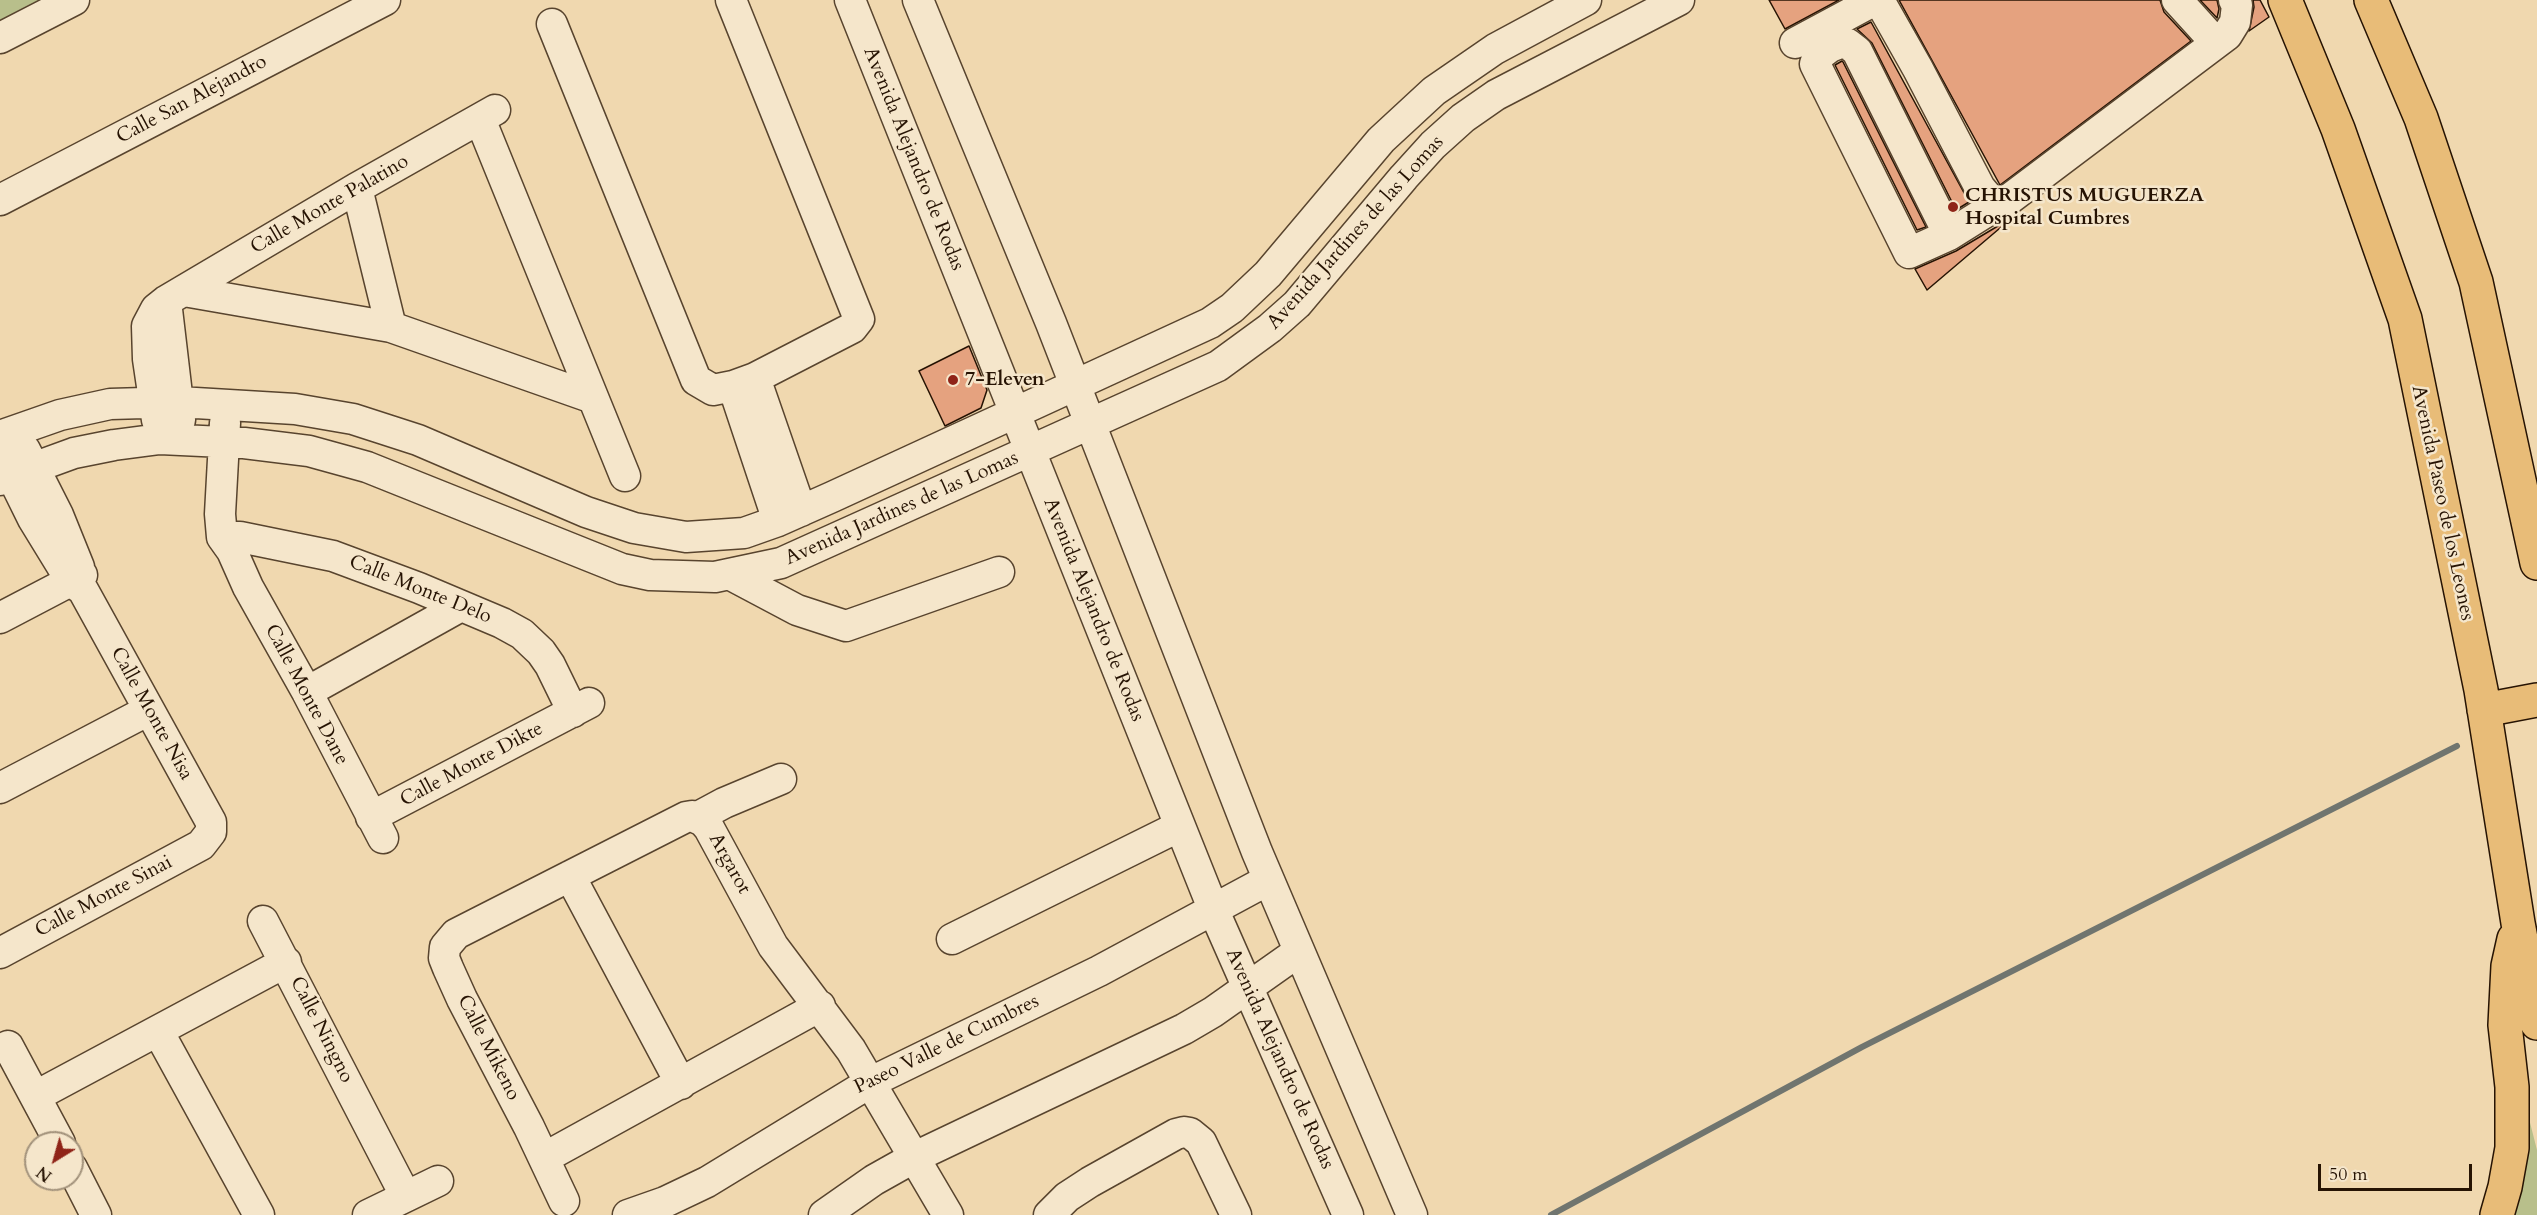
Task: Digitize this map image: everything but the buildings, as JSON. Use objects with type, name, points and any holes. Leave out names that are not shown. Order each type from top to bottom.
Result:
[{"type":"main road","name":"Avenida Paseo de los Leones","points":[[2285,0],[2338,129],[2405,319],[2484,710],[2518,923],[2537,1023]]},
{"type":"main road","points":[[2371,0],[2421,118],[2476,282],[2537,563]]},
{"type":"main road","points":[[2484,710],[2537,700]]},
{"type":"main road","points":[[2497,1215],[2512,1148],[2513,1120],[2505,1025],[2508,966],[2518,923]]},
{"type":"street","points":[[0,38],[74,0]]},
{"type":"street","name":"Calle San Alejandro","points":[[0,200],[385,0]]},
{"type":"street","points":[[552,24],[696,380],[713,390],[744,382],[852,327],[859,319],[731,0]]},
{"type":"street","name":"Avenida Alejandro de Rodas","points":[[850,0],[1013,413],[1214,911],[1348,1215]]},
{"type":"street","points":[[918,0],[1075,386],[1268,880],[1412,1215]]},
{"type":"street","name":"Avenida Jardines de las Lomas","points":[[10,456],[60,415],[110,404],[167,402],[237,404],[295,409],[353,420],[418,440],[586,512],[634,528],[686,537],[719,536],[744,532],[789,516],[1186,336],[1232,308],[1268,274],[1381,140],[1434,90],[1495,48],[1586,0]]},
{"type":"street","name":"Avenida Jardines de las Lomas","points":[[10,456],[74,453],[171,439],[234,442],[309,452],[367,467],[622,569],[677,578],[715,578],[782,564],[1218,366],[1270,328],[1297,304],[1433,145],[1463,118],[1496,95],[1679,0]]},
{"type":"street","points":[[1796,43],[1877,0],[1918,69],[1980,188],[1991,201],[2000,203],[2008,202],[2227,35],[2235,21],[2236,4],[2234,0]]},
{"type":"street","points":[[2177,0],[2216,43]]},
{"type":"street","points":[[1949,235],[1857,51],[1848,44],[1840,42],[1830,46],[1818,56],[1815,64],[1909,253],[1949,235],[2000,203]]},
{"type":"street","name":"Calle Monte Palatino","points":[[175,296],[357,188],[487,115],[593,398]]},
{"type":"street","points":[[357,188],[391,327]]},
{"type":"street","points":[[171,439],[167,402],[175,296],[391,327],[593,398],[625,476]]},
{"type":"street","points":[[744,382],[789,516]]},
{"type":"street","name":"Calle Monte Dane","points":[[237,404],[231,541],[248,587],[377,828]]},
{"type":"street","name":"Calle Monte Nisa","points":[[10,456],[58,515],[79,582],[211,822],[211,832],[207,839]]},
{"type":"street","points":[[622,569],[634,528]]},
{"type":"street","name":"Calle Monte Delo","points":[[231,541],[333,556],[502,623],[532,642],[582,707]]},
{"type":"street","points":[[731,575],[797,610],[846,626],[999,572]]},
{"type":"street","points":[[0,618],[79,582]]},
{"type":"street","points":[[306,692],[461,606]]},
{"type":"street","name":"Calle Monte Dikte","points":[[377,828],[582,707]]},
{"type":"street","points":[[0,788],[149,710]]},
{"type":"street","points":[[698,817],[724,803],[781,779]]},
{"type":"street","name":"Argarot","points":[[452,937],[686,817],[698,817],[709,828],[779,954],[851,1050],[948,1215]]},
{"type":"street","points":[[952,939],[1180,826]]},
{"type":"street","name":"Calle Monte Sinai","points":[[0,953],[201,845],[207,839]]},
{"type":"street","points":[[570,876],[681,1084]]},
{"type":"street","name":"Paseo Valle de Cumbres","points":[[628,1215],[665,1202],[707,1182],[871,1082],[1099,971],[1268,880]]},
{"type":"street","points":[[263,921],[286,962]]},
{"type":"street","name":"Calle Mikeno","points":[[452,937],[447,942],[444,951],[448,968],[478,1033],[564,1201]]},
{"type":"street","points":[[824,1215],[874,1180],[915,1157],[1174,1034],[1213,1012],[1298,952]]},
{"type":"street","name":"Calle Ningno","points":[[36,1096],[286,962],[405,1196]]},
{"type":"street","points":[[544,1158],[820,1006]]},
{"type":"street","points":[[158,1031],[259,1215]]},
{"type":"street","points":[[8,1046],[54,1131]]},
{"type":"street","points":[[1064,1209],[1090,1182],[1176,1134],[1190,1133],[1202,1142],[1236,1215]]},
{"type":"street","points":[[368,1215],[438,1181]]},
{"type":"street","points":[[84,1191],[96,1215]]},
{"type":"green space","points":[[0,0],[58,0],[0,31]]},
{"type":"green space","points":[[2525,1103],[2537,1150],[2537,1215],[2506,1215]]},
{"type":"waterway","points":[[1551,1215],[1862,1047],[2457,746]]},
{"type":"place","name":"CHRISTUS MUGUERZA Hospital Cumbres","points":[[1953,207]]},
{"type":"place","name":"7-Eleven","points":[[953,380]]}]
